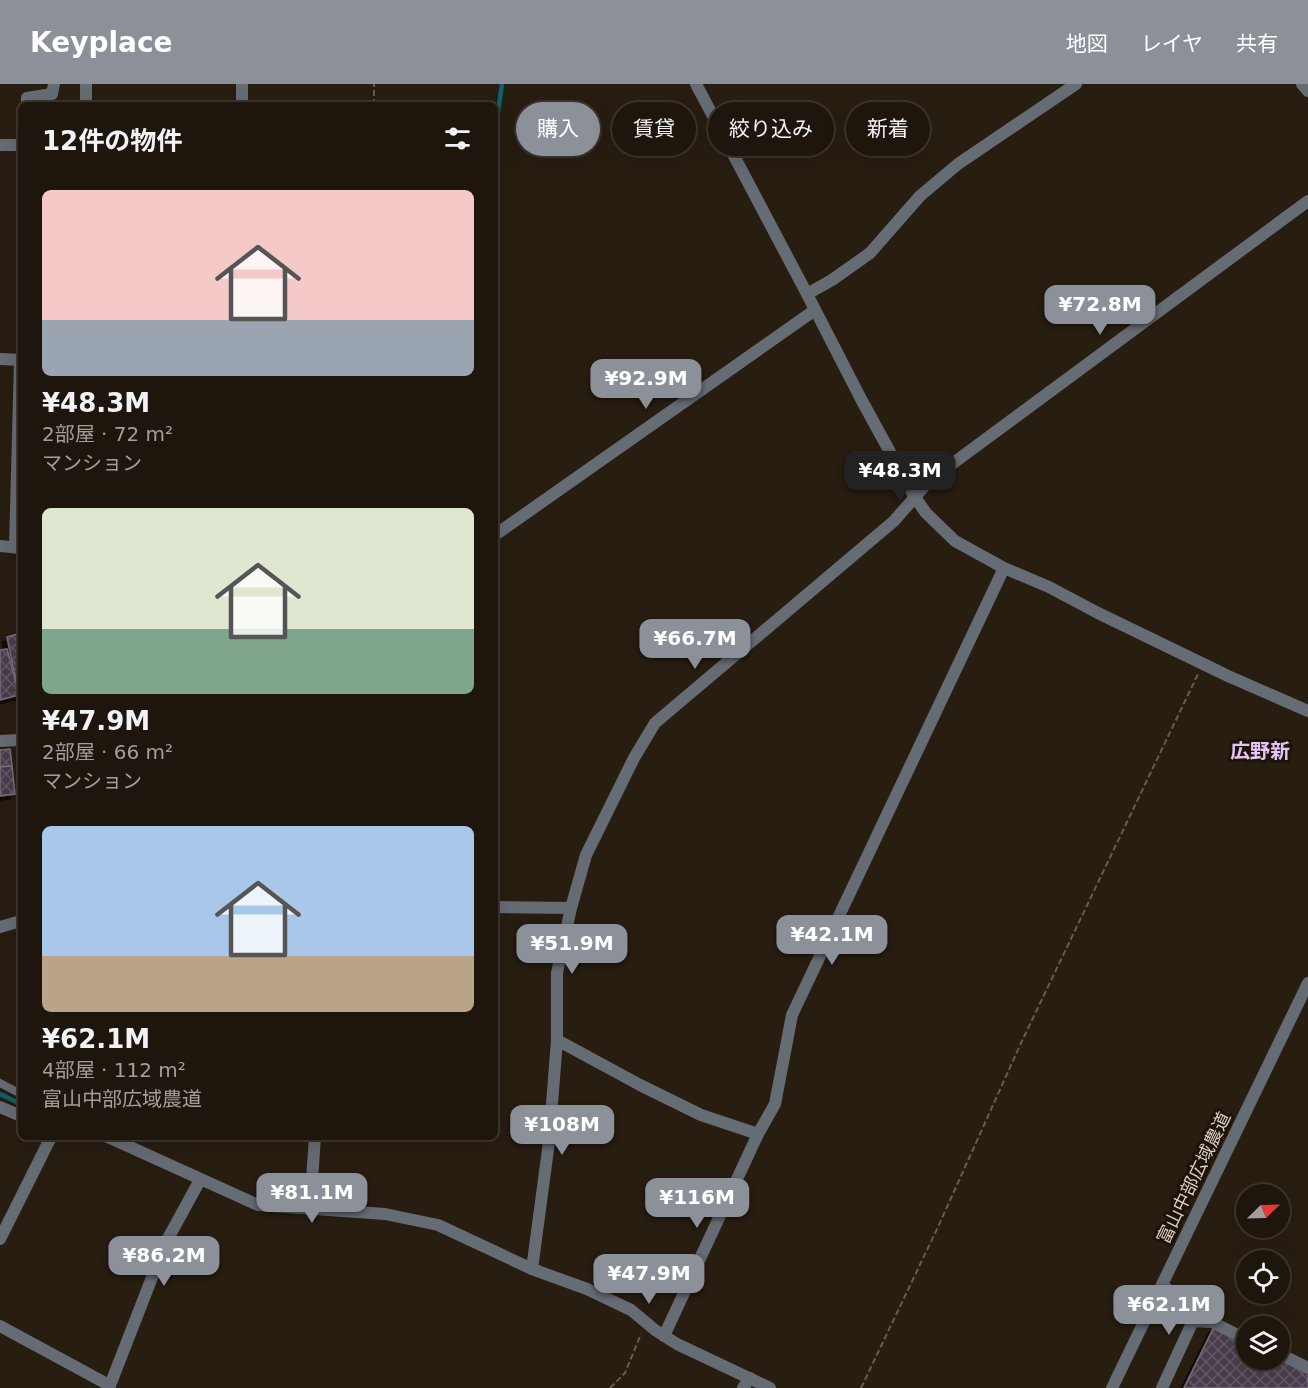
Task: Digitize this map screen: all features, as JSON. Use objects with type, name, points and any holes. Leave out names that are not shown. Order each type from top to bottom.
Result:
[{"type":"street","points":[[27,102],[27,98],[52,94],[54,84]]},
{"type":"street","points":[[86,84],[86,102]]},
{"type":"street","points":[[242,84],[242,102]]},
{"type":"street","points":[[696,84],[861,399],[914,496],[926,513],[955,540],[1004,568],[1049,587],[1098,613],[1308,711]]},
{"type":"street","points":[[807,294],[832,280],[870,253],[920,196],[958,164],[1076,84]]},
{"type":"street","points":[[1302,84],[1308,91]]},
{"type":"street","points":[[0,145],[18,145]]},
{"type":"street","points":[[532,1269],[549,1142],[556,1040],[557,973],[571,908],[586,855],[634,758],[655,723],[894,521],[929,481],[1308,201]]},
{"type":"street","points":[[498,533],[815,310]]},
{"type":"street","points":[[0,359],[18,360]]},
{"type":"street","points":[[0,546],[18,547]]},
{"type":"street","points":[[664,1336],[758,1134],[775,1104],[792,1015],[1004,568]]},
{"type":"street","points":[[0,741],[18,740]]},
{"type":"street","points":[[498,907],[571,908]]},
{"type":"street","points":[[0,927],[18,922]]},
{"type":"street","name":"富山中部広域農道","points":[[1112,1388],[1308,982]]},
{"type":"street","points":[[556,1040],[701,1115],[758,1134]]},
{"type":"street","points":[[0,1107],[18,1115]]},
{"type":"street","points":[[0,1239],[50,1140]]},
{"type":"street","points":[[114,1140],[258,1205],[385,1214],[438,1226],[532,1269],[587,1289],[631,1310],[677,1344],[747,1383],[770,1388]]},
{"type":"street","points":[[310,1208],[315,1140]]},
{"type":"street","points":[[0,1326],[109,1387],[165,1245],[200,1180]]},
{"type":"street","points":[[1163,1286],[1183,1300],[1193,1321]]},
{"type":"street","points":[[1193,1321],[1212,1322],[1236,1334]]},
{"type":"street","points":[[1162,1388],[1193,1321]]},
{"type":"street","points":[[1290,1359],[1308,1368]]},
{"type":"lane","points":[[0,1083],[18,1092]]},
{"type":"path","points":[[374,84],[374,102]]},
{"type":"path","points":[[861,1388],[1203,663]]},
{"type":"path","points":[[610,1388],[624,1373],[642,1332],[648,1324]]},
{"type":"building","points":[[18,634],[18,690],[7,637]]},
{"type":"building","points":[[7,649],[18,695],[0,700],[0,650]]},
{"type":"building","points":[[10,749],[12,766],[0,767],[0,750]]},
{"type":"building","points":[[12,766],[15,794],[0,796],[0,767]]},
{"type":"building","points":[[1214,1327],[1236,1338],[1236,1370],[1290,1370],[1290,1364],[1308,1373],[1308,1388],[1184,1388]]},
{"type":"waterway","points":[[498,112],[502,84]]},
{"type":"waterway","points":[[0,1094],[18,1103]]},
{"type":"district","name":"広野新","points":[[1260,751]]}]
